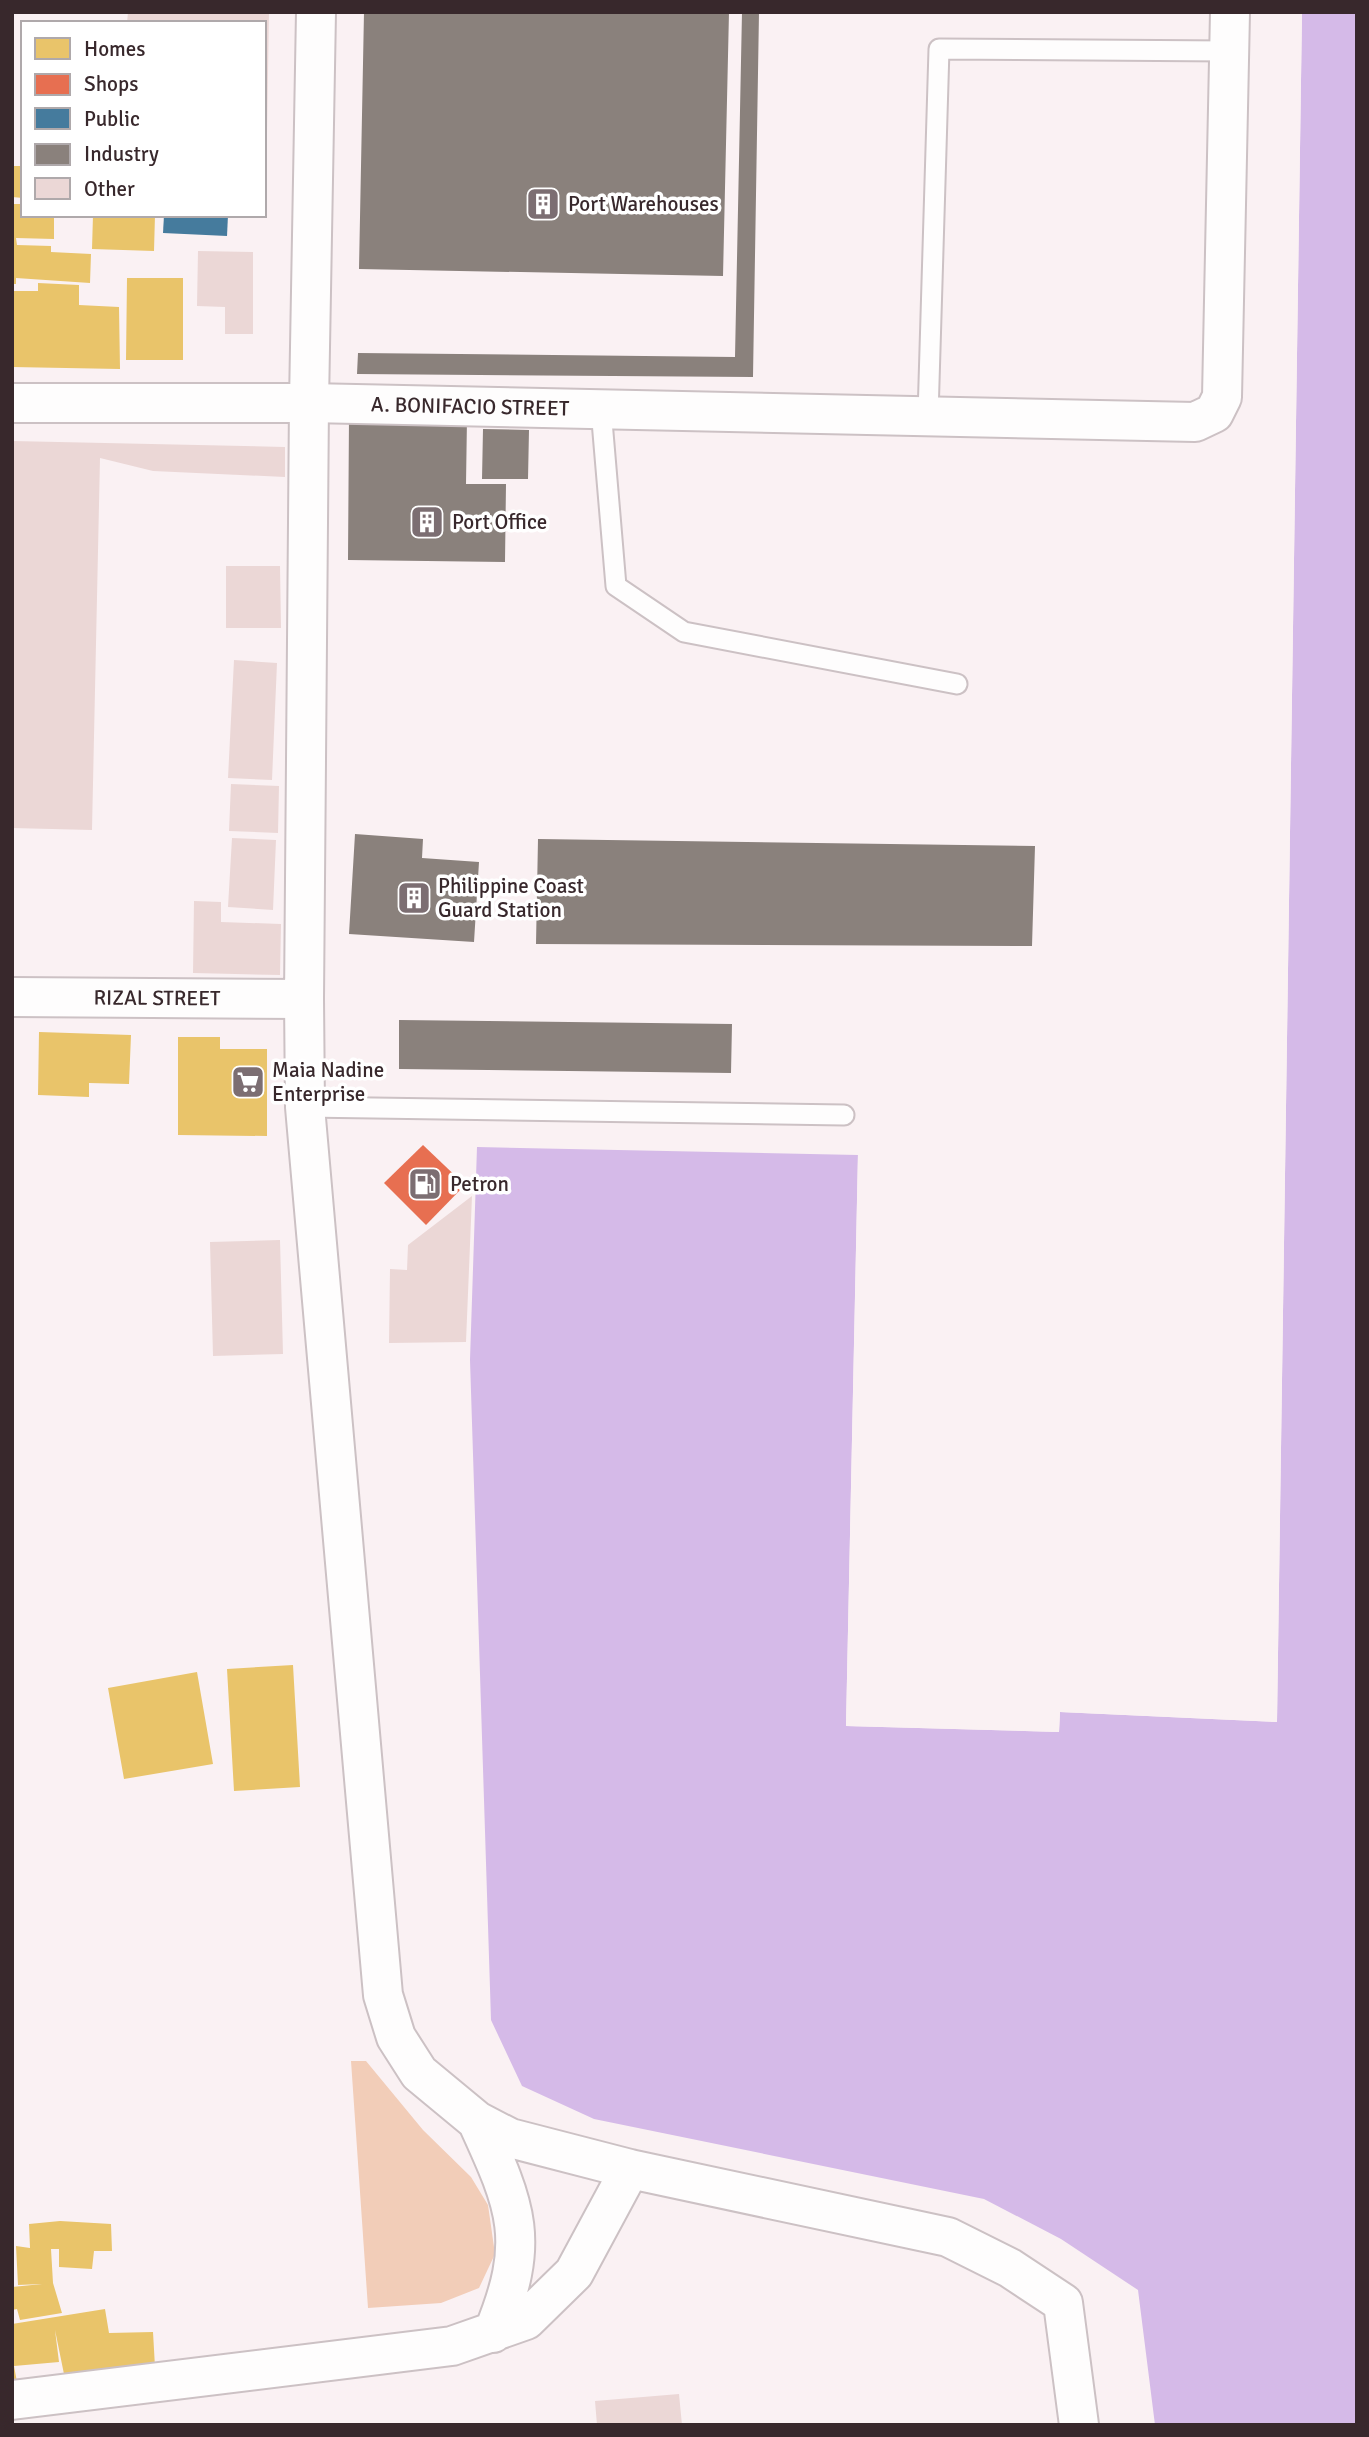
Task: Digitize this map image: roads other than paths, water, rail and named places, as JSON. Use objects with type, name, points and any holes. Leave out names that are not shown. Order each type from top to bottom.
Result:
[{"type":"street","points":[[316,12],[309,403],[305,1107],[383,1995],[396,2037],[419,2073],[477,2121],[510,2138],[630,2169],[948,2237],[1010,2268],[1063,2303],[1079,2425]]},
{"type":"street","name":"A. BONIFACIO STREET","points":[[12,403],[309,403],[1195,422],[1214,414],[1222,397],[1230,12]]},
{"type":"street","name":"RIZAL STREET","points":[[12,998],[304,999]]},
{"type":"street","points":[[477,2121],[508,2188],[518,2242],[510,2291],[493,2333]]},
{"type":"street","points":[[12,2400],[452,2346],[493,2333],[526,2320],[574,2273],[630,2169]]},
{"type":"lane","points":[[928,416],[939,49],[1228,51]]},
{"type":"lane","points":[[601,410],[616,586],[684,632],[957,684]]},
{"type":"lane","points":[[305,1107],[844,1115]]},
{"type":"place","name":"Port Warehouses","points":[[543,204]]},
{"type":"place","name":"Port Office","points":[[427,522]]},
{"type":"place","name":"Philippine Coast Guard Station","points":[[414,898]]},
{"type":"place","name":"Maia Nadine Enterprise","points":[[248,1082]]},
{"type":"place","name":"Petron","points":[[425,1184]]}]
